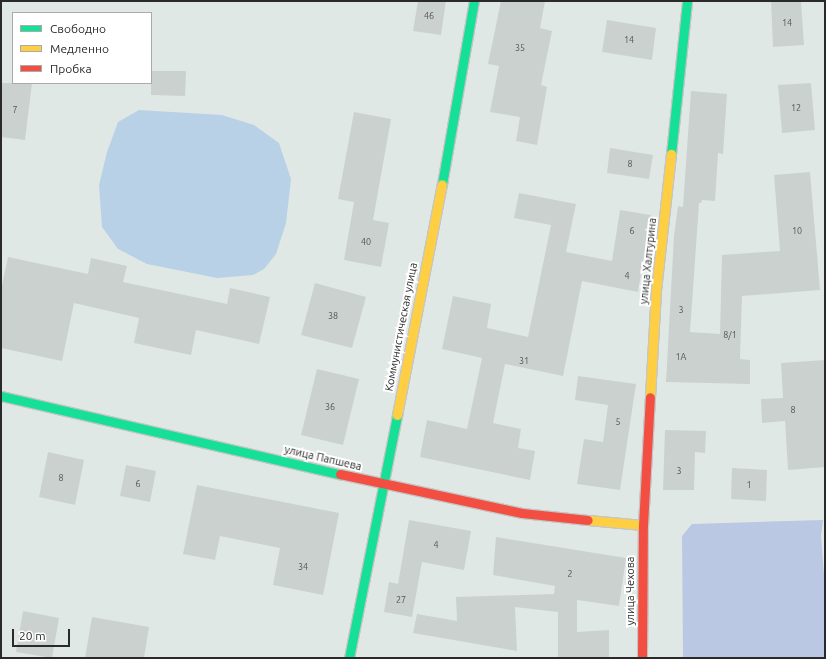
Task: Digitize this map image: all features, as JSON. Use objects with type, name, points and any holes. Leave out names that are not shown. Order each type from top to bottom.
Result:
[{"type":"street","name":"Коммунистическая улица","points":[[349,658],[442,183],[474,1]]},
{"type":"street","name":"улица Халтурина","points":[[643,525],[656,290],[687,1]]},
{"type":"street","name":"улица Папшева","points":[[1,396],[382,484],[522,513],[643,525]]},
{"type":"street","name":"улица Чехова","points":[[642,658],[643,525]]},
{"type":"shaded area","points":[[139,110],[222,115],[254,125],[279,143],[291,179],[286,223],[276,254],[264,269],[253,275],[217,278],[147,264],[118,249],[102,227],[99,185],[107,152],[118,122]]},
{"type":"shaded area","points":[[823,520],[821,536],[825,588],[825,658],[683,658],[682,536],[692,524]]},
{"type":"building","points":[[418,1],[446,1],[441,35],[413,31]]},
{"type":"building","points":[[501,1],[545,1],[540,28],[552,31],[541,85],[547,87],[537,145],[516,141],[520,117],[490,112],[499,66],[488,64]]},
{"type":"building","points":[[771,1],[801,1],[804,45],[773,47]]},
{"type":"building","points":[[607,20],[656,28],[652,60],[602,52]]},
{"type":"building","points":[[152,71],[186,71],[185,96],[151,95]]},
{"type":"building","points":[[1,83],[32,84],[25,140],[1,137]]},
{"type":"building","points":[[811,83],[815,130],[782,133],[778,85]]},
{"type":"building","points":[[691,91],[727,94],[723,154],[718,153],[715,201],[702,200],[701,203],[699,203],[690,332],[720,334],[722,255],[780,251],[774,175],[810,172],[820,290],[742,296],[740,359],[750,360],[750,384],[666,382],[674,236],[678,206],[683,207]]},
{"type":"building","points":[[354,112],[391,119],[373,220],[389,223],[381,267],[344,260],[354,202],[338,199]]},
{"type":"building","points":[[610,148],[653,155],[649,179],[607,173]]},
{"type":"building","points":[[519,193],[576,204],[566,252],[612,261],[620,210],[651,215],[638,292],[582,281],[563,376],[505,364],[493,423],[521,429],[518,448],[535,451],[530,480],[420,457],[427,420],[467,429],[482,358],[442,349],[453,296],[491,304],[487,328],[528,337],[551,225],[514,218]]},
{"type":"building","points":[[8,257],[88,274],[91,258],[127,266],[123,282],[227,304],[230,288],[270,297],[259,344],[196,330],[191,355],[134,343],[139,318],[74,303],[62,361],[1,348],[1,290]]},
{"type":"building","points":[[315,283],[366,297],[352,348],[301,335]]},
{"type":"building","points":[[825,360],[825,467],[788,470],[785,421],[762,423],[761,399],[783,398],[781,363]]},
{"type":"building","points":[[317,369],[359,379],[343,445],[301,435]]},
{"type":"building","points":[[578,376],[636,384],[620,490],[577,484],[584,439],[603,442],[608,405],[575,400]]},
{"type":"building","points":[[665,430],[706,431],[705,453],[695,452],[694,490],[663,490]]},
{"type":"building","points":[[48,452],[84,460],[75,505],[39,497]]},
{"type":"building","points":[[126,465],[156,471],[150,502],[120,496]]},
{"type":"building","points":[[732,468],[767,470],[766,501],[731,499]]},
{"type":"building","points":[[197,485],[339,513],[323,595],[273,585],[280,548],[220,536],[215,560],[183,554]]},
{"type":"building","points":[[409,520],[471,531],[464,570],[422,562],[412,617],[384,612],[389,582],[398,584]]},
{"type":"building","points":[[496,537],[626,558],[619,606],[577,600],[577,632],[609,630],[609,658],[558,658],[558,612],[515,607],[517,651],[413,633],[417,614],[457,621],[456,597],[554,594],[555,586],[493,575]]},
{"type":"building","points":[[23,611],[59,618],[52,658],[16,652]]},
{"type":"building","points":[[92,617],[149,627],[144,658],[85,658]]},
{"type":"traffic: fast","points":[[442,184],[474,1]]},
{"type":"traffic: fast","points":[[671,154],[687,1]]},
{"type":"traffic: fast","points":[[1,396],[340,474]]},
{"type":"traffic: fast","points":[[349,658],[397,415]]},
{"type":"traffic: slow","points":[[650,397],[656,290],[671,154]]},
{"type":"traffic: slow","points":[[397,415],[442,184]]},
{"type":"traffic: slow","points":[[588,520],[643,525]]},
{"type":"traffic: jam","points":[[642,658],[643,525],[650,397]]},
{"type":"traffic: jam","points":[[340,474],[522,513],[588,520]]}]
